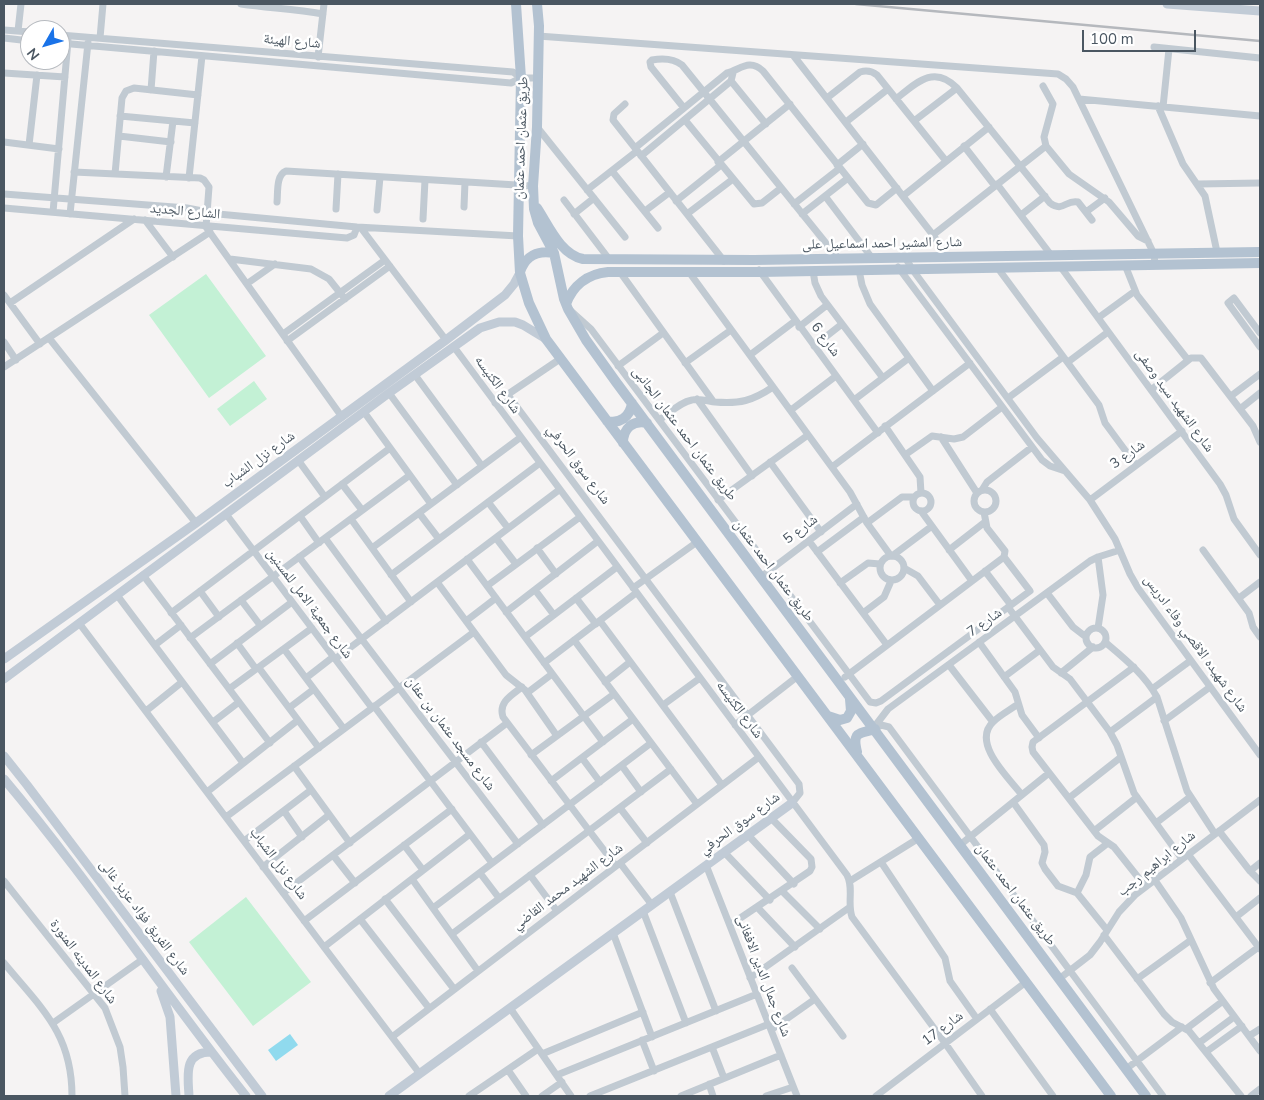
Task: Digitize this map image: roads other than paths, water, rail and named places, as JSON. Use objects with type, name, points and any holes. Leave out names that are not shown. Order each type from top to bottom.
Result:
[{"type":"main road","name":"طريق عثمان احمد عثمان","points":[[516,4],[521,66],[518,236],[520,273],[528,303],[546,339],[1111,1096]]},
{"type":"main road","name":"طريق عثمان احمد عثمان","points":[[537,4],[539,31],[533,202],[538,223],[554,253],[567,307],[586,340],[632,403],[1146,1096]]},
{"type":"main road","points":[[521,66],[526,69],[532,65],[532,36],[539,31]]},
{"type":"main road","name":"شارع المشير احمد اسماعيل على","points":[[533,202],[563,248],[570,254],[582,259],[724,261],[1260,252]]},
{"type":"main road","points":[[520,273],[526,260],[532,255],[546,252],[554,253]]},
{"type":"main road","name":"شارع المشير احمد اسماعيل على","points":[[567,307],[574,288],[583,280],[602,273],[1260,263]]},
{"type":"main road","points":[[606,421],[615,422],[624,418],[630,412],[632,403]]},
{"type":"main road","points":[[623,443],[624,434],[628,427],[639,422],[647,423]]},
{"type":"main road","points":[[828,715],[840,720],[847,718],[851,711],[849,696]]},
{"type":"main road","points":[[858,756],[855,740],[857,735],[874,728]]},
{"type":"street","points":[[4,30],[18,31],[21,4]]},
{"type":"street","points":[[100,38],[103,4]]},
{"type":"street","points":[[241,4],[276,9],[294,8],[323,14]]},
{"type":"street","points":[[318,57],[324,4]]},
{"type":"street","points":[[1167,4],[1260,11]]},
{"type":"street","points":[[539,31],[671,46],[1052,73],[1066,79],[1073,87],[1148,241],[1154,254],[1155,264]]},
{"type":"street","name":"شارع الهيئة","points":[[70,35],[298,56],[512,72],[521,78]]},
{"type":"street","points":[[70,214],[88,37]]},
{"type":"street","points":[[4,38],[20,39]]},
{"type":"street","name":"شارع الهيئة","points":[[70,45],[509,82],[521,78],[538,78]]},
{"type":"street","points":[[670,59],[671,46]]},
{"type":"street","points":[[1154,48],[1260,58]]},
{"type":"street","points":[[1169,49],[1160,106],[1185,168],[1198,184],[1208,202],[1217,252]]},
{"type":"street","points":[[151,90],[154,51]]},
{"type":"street","points":[[256,60],[257,52]]},
{"type":"street","points":[[793,54],[934,235],[944,257]]},
{"type":"street","points":[[189,178],[202,56]]},
{"type":"street","points":[[298,56],[298,64]]},
{"type":"street","points":[[684,108],[650,65],[650,62],[654,59],[670,59],[682,65],[838,258]]},
{"type":"street","points":[[638,152],[684,108],[704,92],[727,74],[734,73],[746,64],[750,64],[760,67],[868,203],[871,205],[878,203],[896,188]]},
{"type":"street","points":[[53,212],[65,70]]},
{"type":"street","points":[[826,98],[856,75],[865,71],[877,75],[946,162]]},
{"type":"street","points":[[4,73],[65,77]]},
{"type":"street","points":[[587,190],[685,120],[731,81],[734,73]]},
{"type":"street","points":[[29,145],[37,75]]},
{"type":"street","points":[[896,99],[926,77],[943,78],[957,88],[1052,205],[1058,207],[1076,201],[1092,220]]},
{"type":"street","points":[[731,81],[766,124]]},
{"type":"street","points":[[1043,86],[1052,104],[1044,137],[1046,146],[1069,174],[1105,198],[1117,209],[1138,236],[1148,241]]},
{"type":"street","points":[[115,174],[122,98],[126,91],[134,88],[198,95]]},
{"type":"street","points":[[914,121],[957,88]]},
{"type":"street","points":[[846,122],[888,89]]},
{"type":"street","points":[[1079,99],[1260,116]]},
{"type":"street","points":[[625,104],[614,114],[613,118],[724,261]]},
{"type":"street","points":[[676,201],[743,142],[790,104]]},
{"type":"street","points":[[120,116],[195,124]]},
{"type":"street","points":[[685,120],[752,202],[757,205],[762,203],[781,188]]},
{"type":"street","points":[[166,177],[173,121]]},
{"type":"street","points":[[537,127],[625,237]]},
{"type":"street","points":[[903,196],[989,127]]},
{"type":"street","points":[[119,136],[171,142]]},
{"type":"street","points":[[4,142],[59,149]]},
{"type":"street","points":[[794,204],[863,144]]},
{"type":"street","points":[[964,146],[1021,215],[1051,255]]},
{"type":"street","points":[[934,235],[1046,146]]},
{"type":"street","points":[[277,202],[280,177],[284,171],[533,186]]},
{"type":"street","points":[[612,171],[658,228]]},
{"type":"street","points":[[74,172],[202,179],[208,184],[208,229],[342,417]]},
{"type":"street","points":[[336,209],[338,174]]},
{"type":"street","points":[[377,210],[380,177]]},
{"type":"street","points":[[802,214],[848,178]]},
{"type":"street","points":[[687,214],[733,179]]},
{"type":"street","points":[[423,220],[425,180]]},
{"type":"street","points":[[464,206],[465,182]]},
{"type":"street","points":[[1198,184],[1260,183]]},
{"type":"street","points":[[645,212],[670,192]]},
{"type":"street","name":"الشارع الجديد","points":[[4,194],[187,208],[224,215],[360,227],[518,236]]},
{"type":"street","points":[[825,196],[872,258]]},
{"type":"street","points":[[1021,215],[1045,196]]},
{"type":"street","points":[[574,214],[594,198]]},
{"type":"street","points":[[1086,212],[1105,198]]},
{"type":"street","points":[[564,200],[609,259]]},
{"type":"street","name":"الشارع الجديد","points":[[4,208],[146,220],[208,229],[347,238],[354,235],[360,227]]},
{"type":"street","points":[[40,344],[6,298],[134,219]]},
{"type":"street","points":[[146,220],[173,257]]},
{"type":"street","points":[[360,227],[446,340]]},
{"type":"street","points":[[4,367],[173,257],[208,229]]},
{"type":"street","name":"شارع شهيده الاقصي وفاء ادريس","points":[[893,258],[1032,447],[1046,464],[1066,471]]},
{"type":"street","name":"شارع شهيده الاقصي وفاء ادريس","points":[[905,258],[1037,438],[1090,500],[1109,529],[1133,580],[1260,755]]},
{"type":"street","points":[[230,259],[318,271],[329,279],[345,299]]},
{"type":"street","name":"شارع 6","points":[[754,260],[760,272],[797,324],[878,433]]},
{"type":"street","points":[[283,334],[340,293],[387,263]]},
{"type":"street","points":[[288,341],[345,299],[387,263]]},
{"type":"street","points":[[248,283],[275,264]]},
{"type":"street","points":[[1125,265],[1135,291],[1188,360]]},
{"type":"street","name":"شارع الشهيد سيد وصفى","points":[[1060,266],[1182,431],[1223,490],[1231,514],[1260,555]]},
{"type":"street","points":[[997,268],[1099,405],[1104,423],[1136,465]]},
{"type":"street","points":[[859,270],[864,291],[870,304],[933,390]]},
{"type":"street","points":[[813,271],[817,288],[827,305],[883,378]]},
{"type":"street","points":[[620,272],[713,401]]},
{"type":"street","points":[[689,272],[832,467],[857,504],[865,520],[891,556],[899,559],[904,568],[918,576],[940,605]]},
{"type":"street","name":"شارع نزل الشباب","points":[[4,659],[196,523],[446,340],[505,295],[520,273]]},
{"type":"street","points":[[1098,318],[1135,291]]},
{"type":"street","points":[[1260,333],[1231,300],[1260,347]]},
{"type":"street","points":[[750,354],[827,305]]},
{"type":"street","name":"طريق عثمان احمد عثمان الجانبى","points":[[567,307],[591,329],[865,698]]},
{"type":"street","name":"شارع نزل الشباب","points":[[4,679],[389,393],[484,326],[499,322],[515,322],[546,339]]},
{"type":"street","points":[[814,346],[842,324]]},
{"type":"street","points":[[685,363],[731,330]]},
{"type":"street","points":[[618,366],[663,332]]},
{"type":"street","points":[[1008,398],[1108,332]]},
{"type":"street","points":[[50,338],[196,523]]},
{"type":"street","points":[[4,342],[16,360]]},
{"type":"street","name":"شارع الكنيسه","points":[[454,347],[850,881]]},
{"type":"street","points":[[1151,390],[1188,360],[1194,357],[1204,360],[1252,426],[1260,442]]},
{"type":"street","points":[[854,400],[909,358]]},
{"type":"street","points":[[495,403],[560,359]]},
{"type":"street","points":[[832,467],[970,363]]},
{"type":"street","points":[[1231,396],[1260,374]]},
{"type":"street","points":[[415,375],[482,466]]},
{"type":"street","points":[[791,410],[836,376]]},
{"type":"street","points":[[986,384],[993,379]]},
{"type":"street","points":[[659,420],[683,404],[697,399],[742,402],[755,398],[773,387]]},
{"type":"street","points":[[389,393],[456,485]]},
{"type":"street","points":[[1240,409],[1260,393]]},
{"type":"street","name":"شارع سوق الحرفي","points":[[393,1095],[799,796],[800,787],[508,395]]},
{"type":"street","points":[[697,399],[752,476]]},
{"type":"street","points":[[905,455],[930,437],[941,436],[954,439],[963,437],[1002,407]]},
{"type":"street","points":[[364,412],[431,504]]},
{"type":"street","points":[[885,426],[920,477],[918,495],[914,506],[921,511],[972,581]]},
{"type":"street","name":"شارع 3","points":[[1090,500],[1182,431]]},
{"type":"street","points":[[718,500],[808,434]]},
{"type":"street","points":[[941,436],[979,492]]},
{"type":"street","points":[[372,548],[521,437]]},
{"type":"street","points":[[984,512],[978,509],[974,498],[986,482],[1032,447]]},
{"type":"street","points":[[171,613],[390,448]]},
{"type":"street","points":[[298,460],[325,497]]},
{"type":"street","points":[[770,462],[821,532]]},
{"type":"street","points":[[391,575],[540,463]]},
{"type":"street","points":[[270,469],[276,477]]},
{"type":"street","points":[[190,638],[410,475]]},
{"type":"street","points":[[342,484],[362,510]]},
{"type":"street","points":[[306,678],[362,639],[559,490]]},
{"type":"street","points":[[979,492],[991,491],[996,500],[993,508],[984,512]]},
{"type":"street","points":[[817,552],[902,497],[927,494],[931,502],[926,509],[921,511]]},
{"type":"street","points":[[488,502],[508,528]]},
{"type":"street","name":"شارع 5","points":[[761,577],[857,504]]},
{"type":"street","points":[[838,682],[1004,557],[1004,550],[985,522],[984,512]]},
{"type":"street","points":[[419,513],[439,539]]},
{"type":"street","name":"شارع جمعية الامل للمسنين","points":[[226,514],[492,863]]},
{"type":"street","points":[[300,516],[319,543]]},
{"type":"street","points":[[487,586],[580,516]]},
{"type":"street","points":[[351,519],[411,602]]},
{"type":"street","points":[[949,550],[985,522]]},
{"type":"street","points":[[904,568],[900,578],[891,581],[882,576],[879,570],[880,564],[885,558],[891,556],[932,526]]},
{"type":"street","points":[[325,538],[386,621]]},
{"type":"street","points":[[496,538],[516,564]]},
{"type":"street","points":[[506,612],[598,541]]},
{"type":"street","points":[[809,541],[887,645]]},
{"type":"street","points":[[544,663],[598,622],[635,591],[645,579],[697,542]]},
{"type":"street","points":[[537,548],[556,574]]},
{"type":"street","name":"شارع 7","points":[[874,728],[888,709],[979,642],[1098,557],[1120,550]]},
{"type":"street","points":[[1203,550],[1249,613],[1253,628],[1260,637]]},
{"type":"street","name":"شارع مسجد عثمان بن عفان","points":[[299,557],[518,844]]},
{"type":"street","name":"شارع 7","points":[[865,698],[873,703],[881,701],[1030,591],[1004,557]]},
{"type":"street","points":[[1098,557],[1103,595],[1098,628]]},
{"type":"street","points":[[467,559],[603,742]]},
{"type":"street","points":[[840,583],[868,563],[880,564]]},
{"type":"street","points":[[525,637],[617,567]]},
{"type":"street","points":[[985,571],[1015,616],[1053,667],[1070,679],[1110,732],[1115,740],[1132,788],[1156,823],[1260,947],[1210,983]]},
{"type":"street","points":[[143,575],[270,743]]},
{"type":"street","points":[[863,613],[884,597],[891,581]]},
{"type":"street","points":[[437,582],[506,675],[525,690],[558,736]]},
{"type":"street","points":[[1239,598],[1260,582]]},
{"type":"street","points":[[536,590],[554,615]]},
{"type":"street","points":[[200,591],[219,617]]},
{"type":"street","points":[[1047,593],[1073,628],[1086,637],[1088,644],[1093,647],[1101,647],[1105,642],[1105,633],[1098,628]]},
{"type":"street","points":[[117,594],[243,763]]},
{"type":"street","points":[[466,621],[496,598]]},
{"type":"street","points":[[576,598],[630,662],[722,785]]},
{"type":"street","points":[[241,600],[260,626]]},
{"type":"street","points":[[210,664],[292,602]]},
{"type":"street","points":[[989,621],[996,630]]},
{"type":"street","name":"شارع نزل الشباب","points":[[79,623],[420,1074]]},
{"type":"street","points":[[155,645],[181,625]]},
{"type":"street","points":[[51,626],[59,637]]},
{"type":"street","points":[[229,690],[312,628]]},
{"type":"street","points":[[1086,637],[1089,631],[1098,628]]},
{"type":"street","points":[[226,817],[474,632]]},
{"type":"street","points":[[574,640],[697,804]]},
{"type":"street","points":[[979,642],[1015,692],[1022,715],[1039,738]]},
{"type":"street","points":[[1105,642],[1134,667],[1152,689],[1157,698],[1184,784],[1190,797],[1217,832],[1260,881]]},
{"type":"street","points":[[237,643],[319,748]]},
{"type":"street","points":[[1061,673],[1093,647]]},
{"type":"street","points":[[284,648],[344,729]]},
{"type":"street","points":[[1004,676],[1040,650]]},
{"type":"street","points":[[1152,689],[1190,661]]},
{"type":"street","points":[[605,682],[630,662]]},
{"type":"street","points":[[949,664],[993,722]]},
{"type":"street","points":[[1134,667],[1033,742],[1032,750],[1100,838],[1114,847],[1145,886]]},
{"type":"street","points":[[552,674],[504,702],[502,716],[589,831],[652,905]]},
{"type":"street","points":[[735,726],[798,676]]},
{"type":"street","points":[[663,705],[700,678]]},
{"type":"street","points":[[146,711],[182,682]]},
{"type":"street","points":[[1164,722],[1210,688]]},
{"type":"street","points":[[289,708],[314,689]]},
{"type":"street","points":[[531,755],[614,694]]},
{"type":"street","points":[[1110,732],[1157,698]]},
{"type":"street","points":[[212,722],[239,702]]},
{"type":"street","points":[[1018,704],[993,722],[986,733],[985,739],[988,751],[1022,795]]},
{"type":"street","points":[[551,781],[633,719]]},
{"type":"street","points":[[206,792],[298,720]]},
{"type":"street","points":[[283,893],[507,723]]},
{"type":"street","points":[[874,728],[881,725],[889,727],[972,836],[1163,1096]]},
{"type":"street","points":[[481,742],[543,825]]},
{"type":"street","points":[[433,908],[651,743]]},
{"type":"street","name":"شارع الفريق فؤاد عزيز غالى","points":[[4,756],[262,1096]]},
{"type":"street","name":"شارع الشهيد محمد القاضي","points":[[392,1037],[759,757]]},
{"type":"street","points":[[1069,798],[1121,757]]},
{"type":"street","points":[[582,758],[600,782]]},
{"type":"street","points":[[294,766],[350,843]]},
{"type":"street","points":[[622,766],[641,792]]},
{"type":"street","points":[[452,934],[671,769]]},
{"type":"street","points":[[960,845],[1049,773]]},
{"type":"street","name":"شارع الفريق فؤاد عزيز غالى","points":[[4,779],[153,972],[239,1092]]},
{"type":"street","points":[[15,793],[23,792],[27,785]]},
{"type":"street","points":[[244,841],[311,790]]},
{"type":"street","points":[[1094,830],[1137,797]]},
{"type":"street","points":[[1156,823],[1190,797]]},
{"type":"street","points":[[1013,802],[1044,845],[1045,852],[1042,863],[1044,870],[1058,886],[1077,893],[1168,1018],[1184,1028],[1199,1043],[1241,1096]]},
{"type":"street","name":"شارع ابراهيم رجب","points":[[1059,979],[1090,955],[1126,903],[1145,886],[1217,832],[1259,804]]},
{"type":"street","points":[[620,808],[647,843]]},
{"type":"street","points":[[304,921],[452,809]]},
{"type":"street","points":[[284,811],[302,837]]},
{"type":"street","points":[[263,867],[330,815]]},
{"type":"street","points":[[730,926],[794,884],[810,871],[812,867],[810,859],[771,818]]},
{"type":"street","points":[[42,827],[47,821],[54,821]]},
{"type":"street","points":[[324,947],[470,834]]},
{"type":"street","points":[[748,835],[794,884]]},
{"type":"street","points":[[919,838],[850,881],[850,907],[854,920],[982,1096]]},
{"type":"street","points":[[1077,893],[1086,878],[1090,856],[1108,843]]},
{"type":"street","points":[[404,845],[423,870]]},
{"type":"street","points":[[724,852],[770,900]]},
{"type":"street","points":[[333,855],[354,883]]},
{"type":"street","points":[[881,862],[945,958],[950,981],[977,1019]]},
{"type":"street","points":[[1250,871],[1260,863]]},
{"type":"street","name":"شارع جمال الدين الافغانى","points":[[706,866],[797,1096]]},
{"type":"street","points":[[480,873],[499,898]]},
{"type":"street","points":[[530,875],[557,911]]},
{"type":"street","points":[[412,879],[478,971]]},
{"type":"street","points":[[1154,880],[1177,911],[1210,983],[1260,1051]]},
{"type":"street","name":"شارع المدينه المنورة","points":[[4,882],[105,1008],[120,1047],[125,1096]]},
{"type":"street","points":[[670,892],[716,1011]]},
{"type":"street","points":[[782,892],[820,929]]},
{"type":"street","points":[[1236,917],[1260,898]]},
{"type":"street","points":[[386,899],[454,989]]},
{"type":"street","points":[[750,978],[850,907]]},
{"type":"street","points":[[758,908],[795,946]]},
{"type":"street","points":[[644,911],[686,1023]]},
{"type":"street","points":[[360,919],[430,1008]]},
{"type":"street","points":[[613,933],[652,1037]]},
{"type":"street","points":[[1138,979],[1191,940]]},
{"type":"street","points":[[53,1023],[143,959]]},
{"type":"street","points":[[4,963],[53,1023],[67,1051],[71,1070],[72,1096]]},
{"type":"street","points":[[792,968],[842,1036]]},
{"type":"street","points":[[4,976],[10,971]]},
{"type":"street","points":[[153,972],[166,1002],[170,1017],[176,1094],[189,1094],[189,1068],[192,1058],[201,1052],[211,1052]]},
{"type":"street","name":"شارع 17","points":[[876,1096],[1026,982]]},
{"type":"street","points":[[556,1075],[757,994]]},
{"type":"street","points":[[590,1096],[712,1047],[770,1027],[815,999]]},
{"type":"street","points":[[1126,1069],[1223,1001]]},
{"type":"street","points":[[510,1008],[571,1096]]},
{"type":"street","points":[[990,1009],[1053,1096]]},
{"type":"street","points":[[469,1096],[508,1070],[540,1052],[642,1012]]},
{"type":"street","points":[[1199,1043],[1234,1017]]},
{"type":"street","points":[[1206,1052],[1242,1026]]},
{"type":"street","points":[[1249,1036],[1260,1029]]},
{"type":"street","points":[[642,1040],[654,1071]]},
{"type":"street","points":[[712,1047],[724,1078]]},
{"type":"street","points":[[681,1096],[781,1055]]},
{"type":"street","points":[[508,1070],[526,1096]]},
{"type":"street","points":[[542,1096],[562,1082]]},
{"type":"street","points":[[709,1084],[714,1096]]},
{"type":"street","points":[[239,1092],[250,1091],[253,1085]]},
{"type":"street","points":[[766,1096],[793,1086]]},
{"type":"street","points":[[1251,1096],[1260,1089]]},
{"type":"water","points":[[290,1034],[298,1045],[276,1061],[268,1050]]},
{"type":"railway","points":[[856,4],[1260,41]]}]
